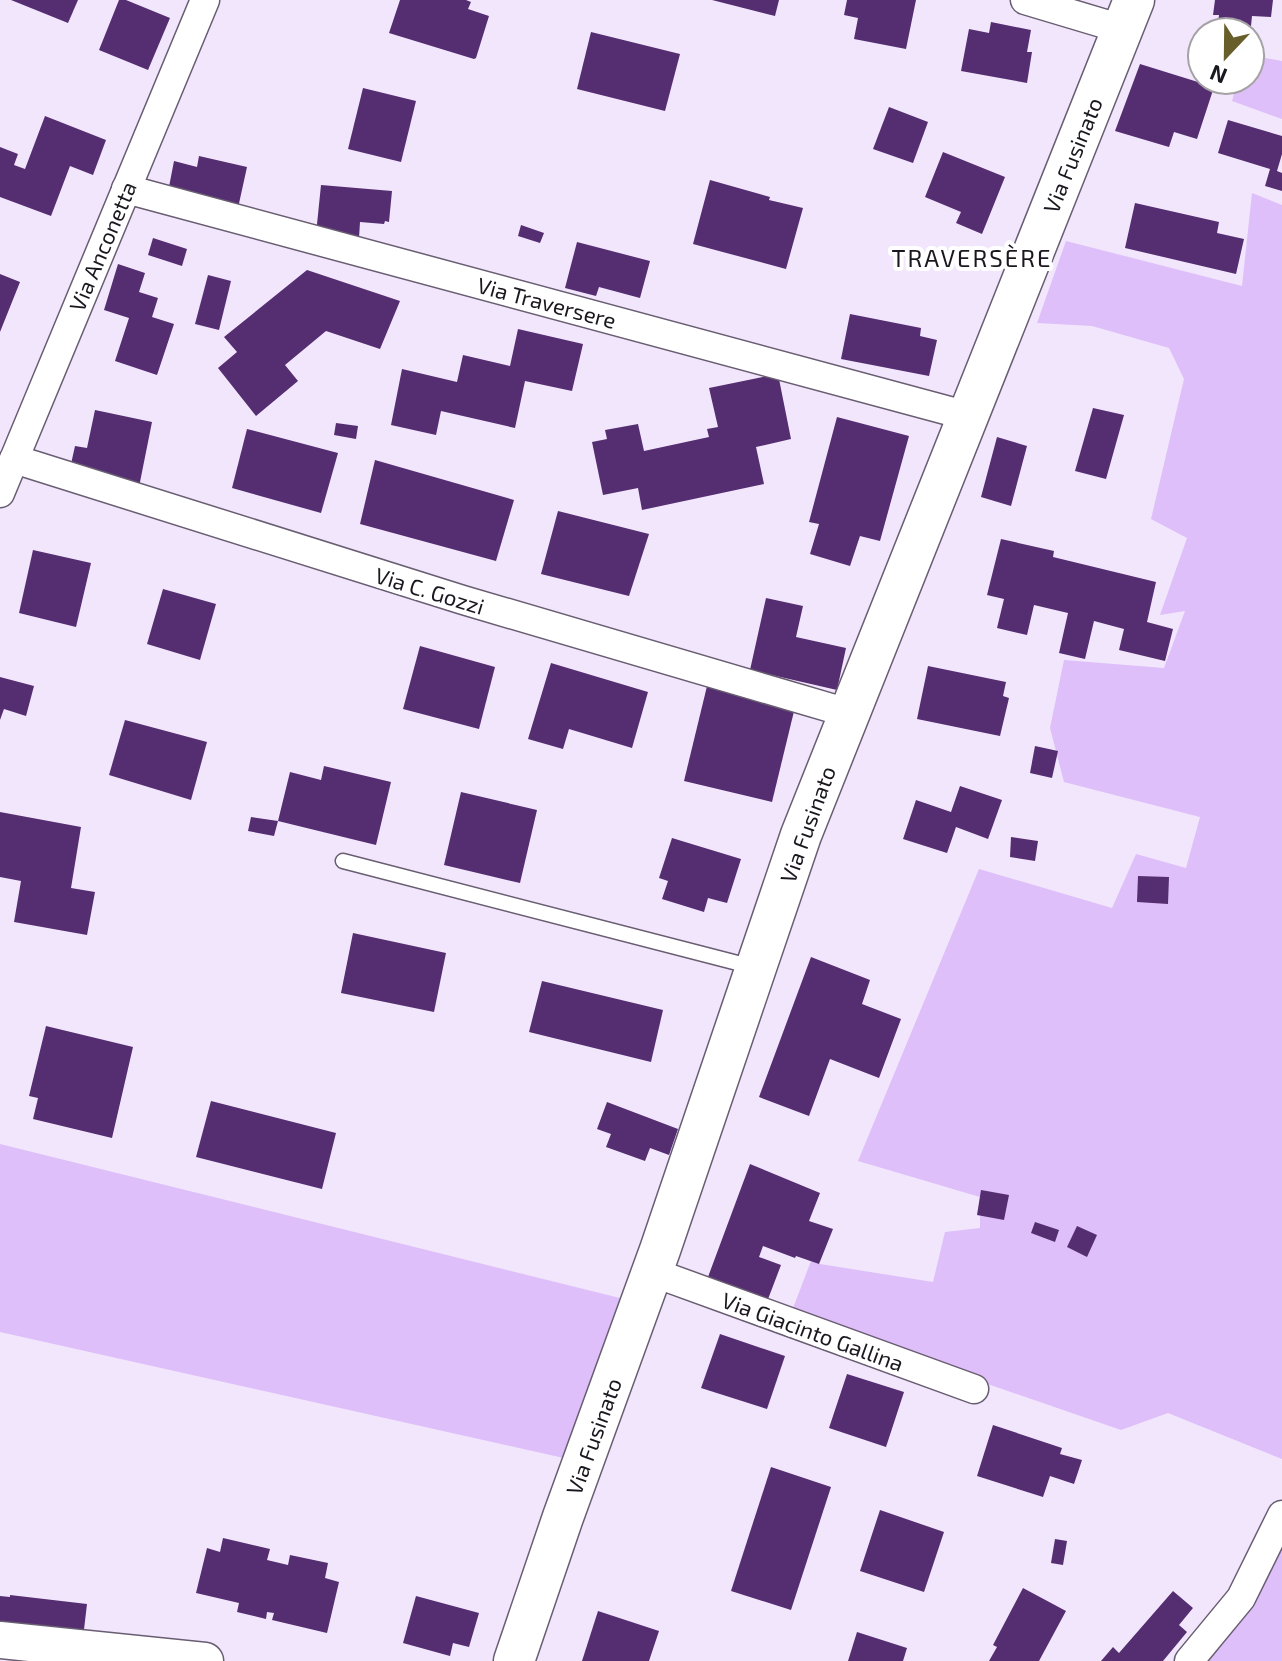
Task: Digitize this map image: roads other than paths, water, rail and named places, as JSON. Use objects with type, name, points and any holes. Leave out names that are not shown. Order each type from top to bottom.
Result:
[{"type":"main road","name":"Via Fusinato","points":[[514,1661],[652,1272],[801,835],[1128,14]]},
{"type":"street","name":"Via Anconetta","points":[[0,493],[205,0]]},
{"type":"street","points":[[1025,0],[1128,14]]},
{"type":"street","name":"Via Traversere","points":[[126,189],[968,416]]},
{"type":"street","name":"Via C. Gozzi","points":[[14,459],[463,600],[848,713]]},
{"type":"street","name":"Via Giacinto Gallina","points":[[652,1272],[974,1389]]},
{"type":"street","points":[[1189,1661],[1241,1598],[1282,1515]]},
{"type":"street","points":[[0,1640],[205,1661]]},
{"type":"lane","points":[[343,861],[756,968]]},
{"type":"district","name":"TRAVERSÈRE","points":[[972,257]]}]
